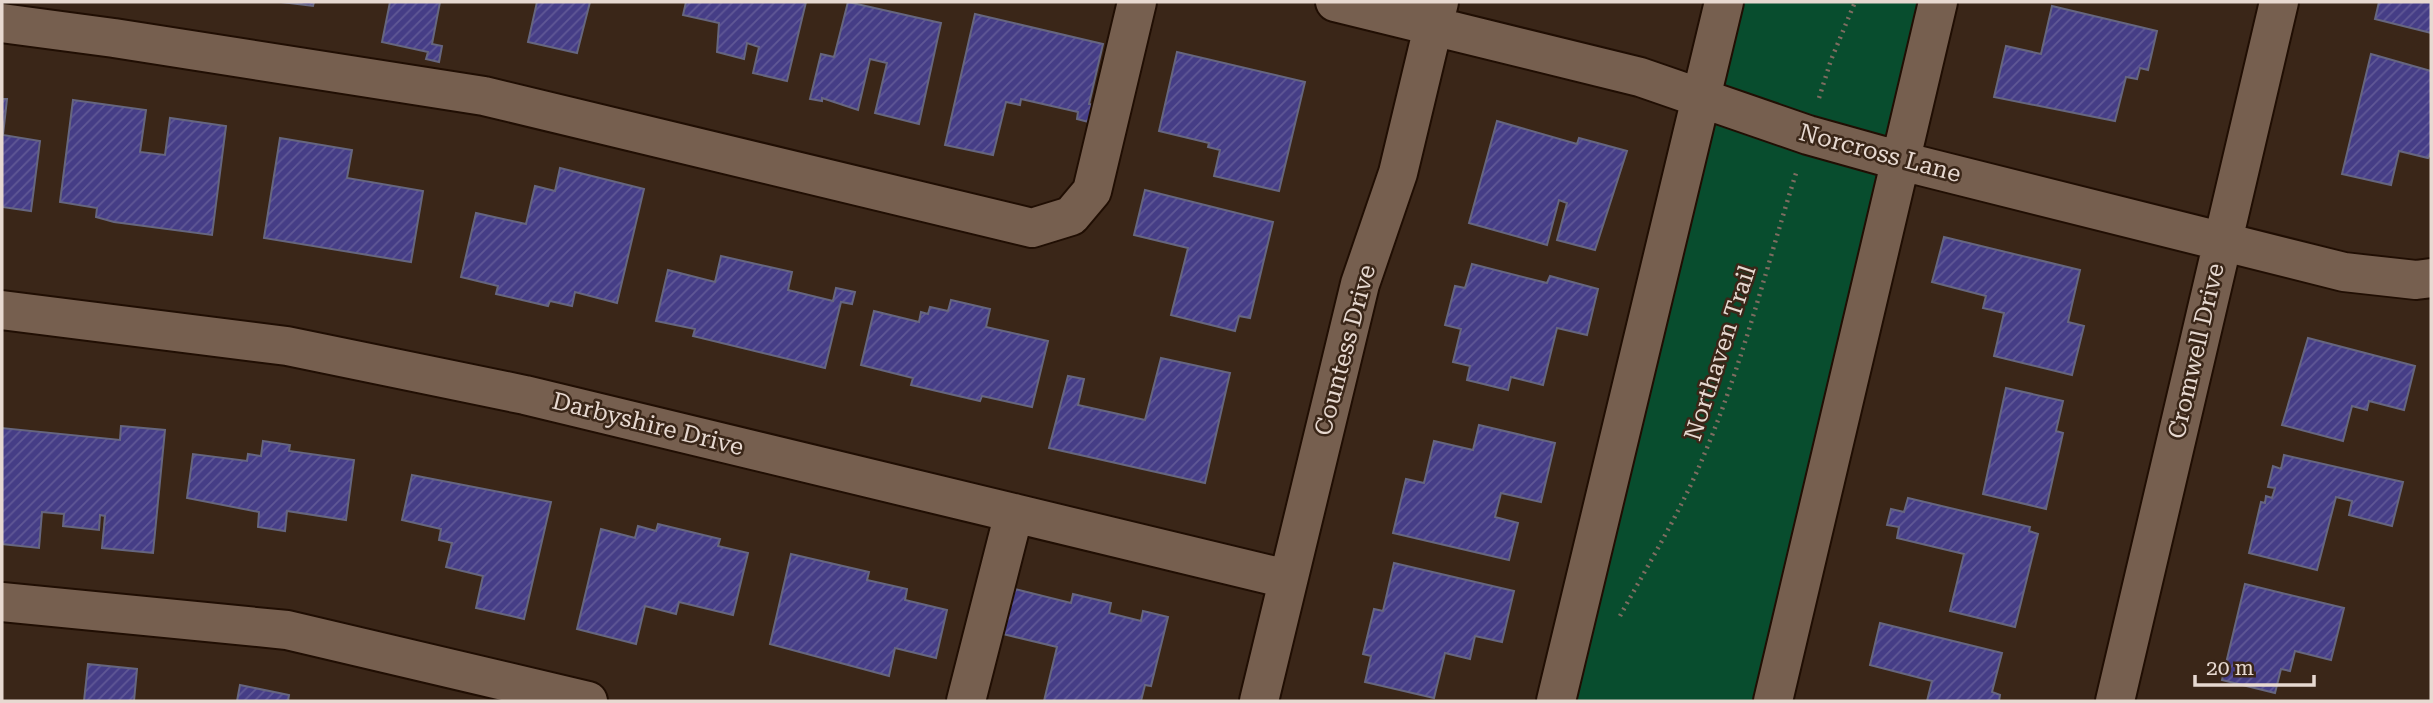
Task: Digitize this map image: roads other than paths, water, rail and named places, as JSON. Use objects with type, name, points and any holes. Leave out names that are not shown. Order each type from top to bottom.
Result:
[{"type":"street","points":[[2,23],[484,96],[1032,228],[1071,216],[1092,191],[1138,2]]},
{"type":"street","name":"Norcross Lane","points":[[1335,2],[1436,13],[1702,97],[1808,135],[1900,161],[2344,272],[2416,280],[2431,278]]},
{"type":"street","points":[[1556,701],[1724,2]]},
{"type":"street","points":[[1773,701],[1938,2]]},
{"type":"street","name":"Cromwell Drive","points":[[2115,701],[2278,2]]},
{"type":"street","name":"Countess Drive","points":[[1259,701],[1360,284],[1398,173],[1436,13]]},
{"type":"street","name":"Darbyshire Drive","points":[[2,310],[301,349],[525,395],[1287,579]]},
{"type":"street","points":[[966,701],[1014,513]]},
{"type":"street","points":[[2,602],[287,630],[588,701]]}]
